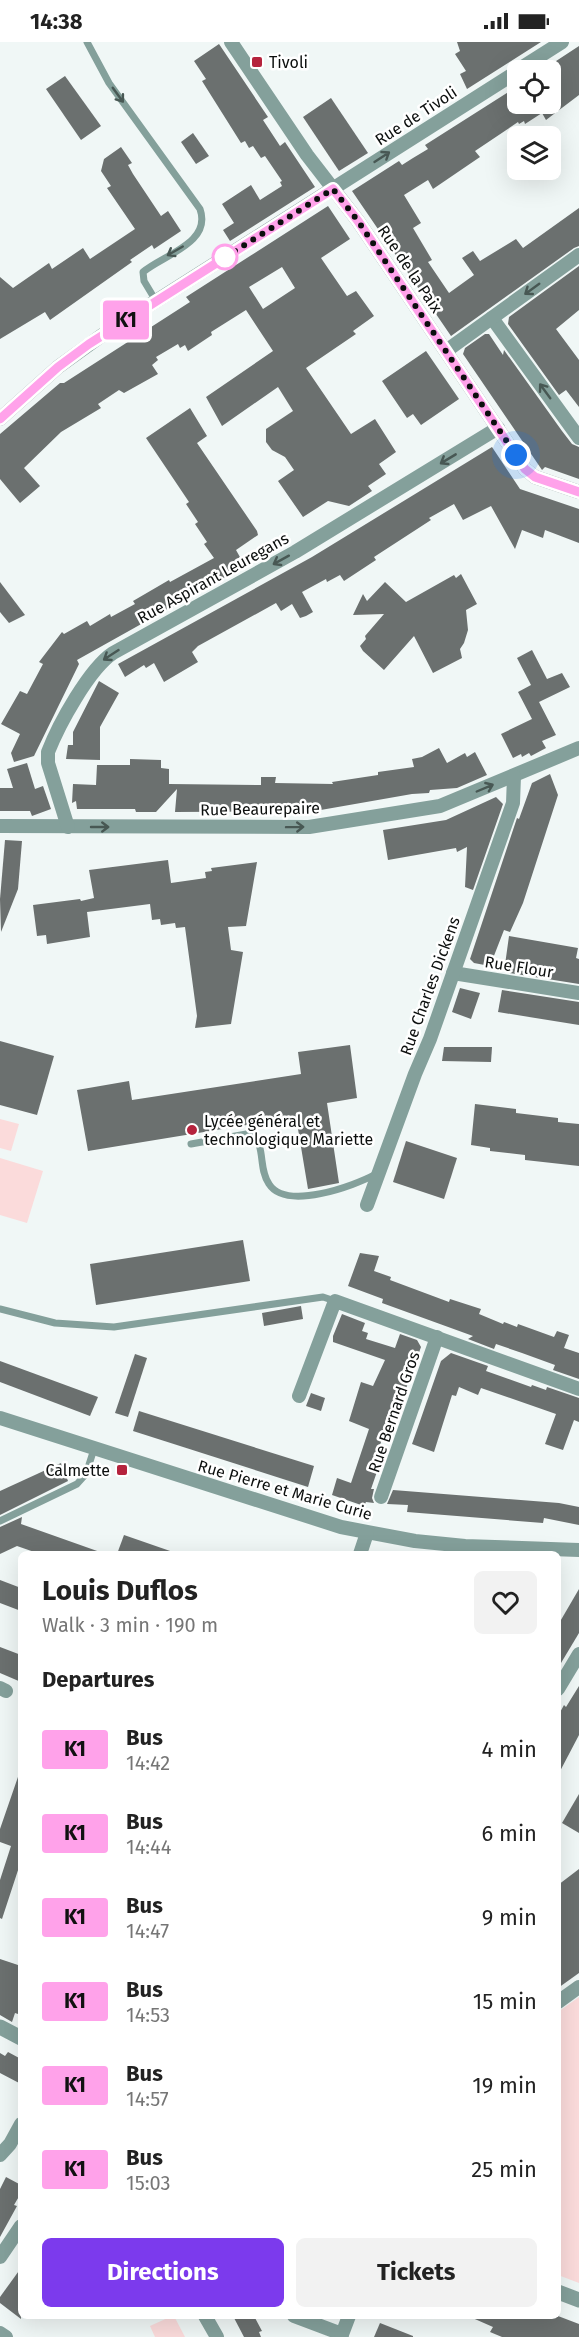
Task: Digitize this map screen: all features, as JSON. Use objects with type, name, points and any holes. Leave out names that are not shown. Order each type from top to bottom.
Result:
[{"type":"street","name":"Rue de la Paix","points":[[231,42],[307,155],[358,221],[530,474],[579,492]]},
{"type":"street","name":"Rue de Tivoli","points":[[535,60],[562,42]]},
{"type":"street","name":"Rue de Tivoli","points":[[0,419],[74,355],[507,78]]},
{"type":"street","points":[[446,351],[579,255]]},
{"type":"street","points":[[492,318],[579,438]]},
{"type":"street","name":"Rue Aspirant Leuregans","points":[[68,827],[48,763],[48,752],[88,678],[99,663],[113,653],[295,552],[498,428]]},
{"type":"street","name":"Rue Beaurepaire","points":[[0,826],[309,827],[440,806],[579,748]]},
{"type":"street","name":"Rue Charles Dickens","points":[[367,1205],[453,974],[513,803],[514,776]]},
{"type":"street","name":"Rue Flour","points":[[453,974],[579,993]]},
{"type":"street","points":[[299,1396],[335,1301],[579,1389]]},
{"type":"street","name":"Rue Bernard Gros","points":[[381,1497],[437,1337]]},
{"type":"street","name":"Rue Pierre et Marie Curie","points":[[0,1418],[321,1522],[367,1533],[465,1546],[579,1550]]},
{"type":"street","points":[[361,1551],[367,1533]]},
{"type":"street","points":[[561,1680],[579,1654]]},
{"type":"street","points":[[561,2000],[579,1987]]},
{"type":"street","points":[[0,2027],[18,2036]]},
{"type":"street","points":[[0,2156],[15,2148]]},
{"type":"street","points":[[0,2257],[18,2230]]},
{"type":"street","points":[[561,2293],[579,2300]]},
{"type":"street","points":[[207,2319],[217,2337]]},
{"type":"street","points":[[301,2319],[341,2336],[347,2319]]},
{"type":"street","points":[[0,2333],[6,2337]]},
{"type":"lane","points":[[89,43],[109,83],[200,209],[203,218],[200,230],[192,242],[143,272],[144,281],[156,301]]},
{"type":"lane","points":[[191,1144],[252,1133],[259,1140],[265,1175],[269,1184],[279,1194],[292,1197],[355,1185],[379,1173]]},
{"type":"lane","points":[[0,1309],[55,1323],[114,1327],[323,1297],[335,1301]]},
{"type":"lane","points":[[0,1521],[78,1484],[86,1474],[94,1449]]},
{"type":"shaded area","points":[[0,1119],[19,1124],[11,1151],[0,1148]]},
{"type":"shaded area","points":[[0,1158],[43,1171],[27,1223],[0,1215]]},
{"type":"shaded area","points":[[579,1997],[579,2283],[561,2276],[561,2010]]},
{"type":"shaded area","points":[[165,2319],[176,2319],[185,2337],[155,2337],[150,2326]]},
{"type":"building","points":[[457,42],[541,42],[513,60],[507,60],[507,64],[467,89],[460,74],[466,71],[455,54],[460,51]]},
{"type":"building","points":[[219,44],[268,117],[263,120],[280,146],[285,142],[315,187],[230,241],[223,230],[234,223],[222,204],[251,185],[260,200],[282,186],[280,182],[282,181],[265,156],[261,158],[253,146],[249,148],[245,141],[241,143],[202,81],[206,79],[194,61]]},
{"type":"building","points":[[579,46],[579,95],[561,109],[561,60],[558,60]]},
{"type":"building","points":[[65,76],[101,126],[81,140],[46,89]]},
{"type":"building","points":[[507,93],[507,114],[540,114],[525,124],[524,121],[507,126],[507,129],[475,151],[480,157],[433,189],[428,180],[404,195],[421,223],[413,228],[432,260],[428,262],[449,293],[474,275],[462,258],[473,251],[480,261],[516,239],[523,248],[579,208],[579,246],[451,336],[352,191],[399,161],[402,165],[428,149],[425,145]]},
{"type":"building","points":[[331,98],[368,153],[339,171],[303,117]]},
{"type":"building","points":[[543,114],[554,114],[546,120]]},
{"type":"building","points":[[193,133],[209,156],[196,164],[181,142]]},
{"type":"building","points":[[121,147],[132,163],[128,165],[133,174],[161,216],[168,211],[181,231],[154,249],[152,245],[130,260],[132,262],[50,320],[45,312],[0,339],[0,277],[13,288],[49,263],[52,269],[83,248],[90,259],[135,229],[107,188],[111,186],[101,171],[104,159]]},
{"type":"building","points":[[328,206],[350,239],[321,258],[347,296],[356,291],[374,316],[353,331],[356,334],[306,368],[351,434],[375,419],[396,452],[379,464],[386,474],[368,486],[372,491],[349,506],[328,501],[303,517],[278,481],[294,470],[285,457],[272,450],[266,442],[266,429],[293,411],[278,387],[222,426],[206,397],[273,351],[246,310],[211,332],[212,335],[188,351],[185,345],[180,348],[178,344],[156,357],[158,360],[152,365],[158,374],[124,393],[119,390],[98,404],[101,408],[61,432],[24,468],[40,486],[20,503],[0,479],[0,434],[60,383],[64,383],[190,302],[186,297]],"holes":[[[282,267],[295,288],[263,309],[249,287]]]},
{"type":"building","points":[[579,266],[579,310],[556,329],[579,360],[579,407],[566,390],[559,395],[508,324],[509,317]]},
{"type":"building","points":[[485,334],[489,334],[503,355],[504,350],[572,444],[579,447],[579,479],[545,467],[542,470],[463,354],[465,348]]},
{"type":"building","points":[[426,351],[459,399],[421,425],[413,414],[407,418],[382,381]]},
{"type":"building","points":[[190,408],[207,436],[197,443],[257,531],[258,535],[236,550],[245,566],[77,660],[79,664],[34,756],[14,762],[11,753],[20,734],[1,724],[20,691],[27,694],[43,664],[39,662],[62,632],[64,634],[87,621],[90,626],[110,614],[111,617],[135,604],[133,601],[169,580],[170,582],[214,558],[204,544],[207,542],[195,524],[198,522],[186,504],[189,502],[146,438]]},
{"type":"building","points":[[492,447],[520,489],[579,509],[579,543],[545,530],[543,538],[522,530],[515,549],[491,506],[463,520],[454,504],[429,518],[431,520],[374,557],[376,560],[344,581],[340,575],[327,582],[326,579],[302,592],[313,612],[306,616],[300,618],[292,604],[281,611],[276,603],[198,646],[192,652],[198,662],[164,682],[154,663],[146,668],[144,665],[125,677],[118,664],[312,557]]},
{"type":"building","points":[[461,574],[477,604],[466,610],[468,630],[460,649],[462,658],[433,673],[414,636],[384,670],[363,651],[360,646],[366,639],[365,636],[384,614],[353,615],[363,594],[367,601],[385,582],[406,602],[454,575],[456,578]]},
{"type":"building","points":[[0,582],[25,615],[9,623],[0,612]]},
{"type":"building","points":[[532,650],[547,679],[562,673],[570,687],[539,702],[556,735],[542,741],[546,748],[531,756],[529,753],[513,758],[501,734],[532,719],[518,692],[531,685],[517,658]]},
{"type":"building","points":[[99,681],[119,693],[100,727],[100,760],[66,759],[68,745],[73,745],[73,732]]},
{"type":"building","points":[[439,748],[447,763],[465,753],[467,757],[475,752],[487,775],[457,788],[430,790],[429,793],[315,811],[175,812],[177,789],[156,812],[136,812],[135,809],[77,809],[76,801],[72,803],[73,784],[96,785],[97,765],[130,765],[130,759],[161,760],[161,768],[169,769],[169,784],[261,785],[261,777],[276,777],[275,783],[333,784],[332,782],[378,775],[378,772],[414,767],[412,759],[422,757]]},
{"type":"building","points":[[27,763],[35,789],[43,786],[51,809],[32,816],[30,811],[0,811],[0,788],[13,788],[7,769]]},
{"type":"building","points":[[550,774],[558,795],[523,903],[510,932],[504,930],[490,966],[474,963],[470,959],[517,818],[519,819],[532,783]]},
{"type":"building","points":[[496,797],[503,804],[473,890],[465,887],[467,847],[457,852],[456,848],[388,860],[383,830],[446,820]]},
{"type":"building","points":[[5,840],[22,841],[18,889],[1,932],[0,899]]},
{"type":"building","points":[[168,860],[171,883],[206,878],[205,872],[212,871],[211,868],[257,862],[246,926],[228,927],[231,950],[243,952],[231,1024],[195,1028],[197,1016],[185,927],[176,928],[175,923],[161,925],[160,919],[152,920],[150,904],[87,912],[90,937],[47,944],[46,935],[37,936],[33,905],[94,898],[89,870]]},
{"type":"building","points":[[509,936],[578,948],[576,958],[579,959],[579,984],[504,972]]},
{"type":"building","points":[[460,988],[480,993],[471,1019],[452,1012]]},
{"type":"building","points":[[502,990],[579,1002],[579,1025],[498,1012]]},
{"type":"building","points":[[0,1041],[54,1056],[37,1115],[0,1105]]},
{"type":"building","points":[[350,1045],[357,1098],[327,1103],[339,1183],[308,1189],[296,1117],[88,1151],[77,1090],[129,1081],[132,1100],[301,1074],[298,1052]]},
{"type":"building","points":[[444,1047],[492,1047],[491,1062],[442,1061]]},
{"type":"building","points":[[475,1104],[516,1109],[516,1113],[558,1118],[558,1122],[579,1124],[579,1166],[525,1160],[525,1155],[490,1151],[490,1148],[471,1145]]},
{"type":"building","points":[[406,1141],[457,1158],[444,1199],[393,1182]]},
{"type":"building","points":[[243,1240],[250,1281],[96,1305],[90,1264]]},
{"type":"building","points":[[360,1253],[379,1256],[374,1271],[391,1277],[390,1280],[449,1302],[450,1299],[481,1309],[479,1314],[503,1324],[504,1322],[517,1327],[518,1324],[554,1337],[557,1331],[569,1335],[564,1348],[579,1353],[579,1379],[553,1370],[555,1365],[522,1353],[496,1344],[494,1349],[468,1339],[473,1336],[382,1303],[383,1299],[348,1286]]},
{"type":"building","points":[[301,1306],[303,1319],[264,1326],[262,1313]]},
{"type":"building","points":[[342,1314],[365,1323],[362,1331],[368,1333],[366,1339],[395,1348],[400,1334],[417,1340],[421,1347],[389,1436],[384,1434],[374,1461],[380,1463],[371,1489],[374,1489],[372,1498],[374,1503],[366,1502],[364,1506],[332,1495],[337,1478],[351,1483],[369,1429],[349,1421],[361,1382],[373,1386],[385,1360],[333,1342],[333,1336]]},
{"type":"building","points":[[451,1353],[488,1366],[486,1371],[531,1387],[532,1385],[546,1390],[547,1387],[579,1398],[579,1422],[574,1420],[563,1450],[545,1444],[556,1414],[481,1388],[478,1395],[459,1387],[456,1396],[452,1395],[434,1452],[412,1444],[441,1361]]},
{"type":"building","points":[[135,1354],[147,1358],[128,1417],[115,1413]]},
{"type":"building","points":[[0,1361],[98,1397],[90,1416],[0,1382]]},
{"type":"building","points":[[311,1393],[325,1398],[321,1411],[306,1406]]},
{"type":"building","points":[[139,1411],[314,1466],[308,1487],[133,1431]]},
{"type":"building","points":[[61,1463],[68,1481],[0,1515],[0,1491]]},
{"type":"building","points":[[393,1490],[559,1503],[579,1507],[579,1525],[544,1518],[543,1523],[407,1512],[408,1505],[387,1504]]},
{"type":"building","points":[[22,1517],[21,1524],[97,1551],[31,1551],[17,1546],[0,1554],[0,1527]]},
{"type":"building","points":[[124,1535],[170,1551],[118,1551]]},
{"type":"building","points":[[0,1580],[18,1587],[18,1610],[0,1603]]},
{"type":"building","points":[[579,1589],[579,1633],[561,1663],[561,1620]]},
{"type":"building","points":[[0,1647],[18,1654],[18,1681],[0,1673]]},
{"type":"building","points":[[579,1686],[579,1735],[561,1769],[561,1710],[564,1705],[566,1707]]},
{"type":"building","points":[[18,1777],[18,1870],[2,1919],[0,1918],[0,1880],[11,1846],[0,1842],[0,1829]]},
{"type":"building","points":[[579,1794],[579,1833],[562,1823]]},
{"type":"building","points":[[579,1869],[579,1973],[561,1986],[561,1883]]},
{"type":"building","points":[[0,1959],[18,1965],[18,2014],[15,2013],[12,2022],[0,2015]]},
{"type":"building","points":[[8,2052],[18,2057],[18,2082],[0,2073],[0,2053],[5,2056]]},
{"type":"building","points":[[6,2177],[18,2183],[18,2198],[14,2205],[17,2206],[0,2237],[0,2189]]},
{"type":"building","points":[[18,2272],[18,2317],[0,2303],[0,2297]]},
{"type":"building","points":[[561,2317],[579,2324],[579,2337],[502,2337],[490,2332],[493,2327],[475,2319],[561,2319]]},
{"type":"building","points":[[235,2319],[256,2319],[262,2331],[259,2332],[261,2337],[244,2337]]},
{"type":"building","points":[[380,2323],[413,2336],[413,2337],[374,2337]]},
{"type":"bus line","name":"K1","points":[[0,419],[58,367],[89,344],[333,189],[358,221],[525,469],[535,477],[579,492]]},
{"type":"place","name":"Tivoli","points":[[257,62]]},
{"type":"place","name":"Lycée général et technologique Mariette","points":[[192,1130]]},
{"type":"place","name":"Calmette","points":[[122,1470]]},
{"type":"route","points":[[225,257],[221,260],[333,189],[358,221],[516,455]]}]
